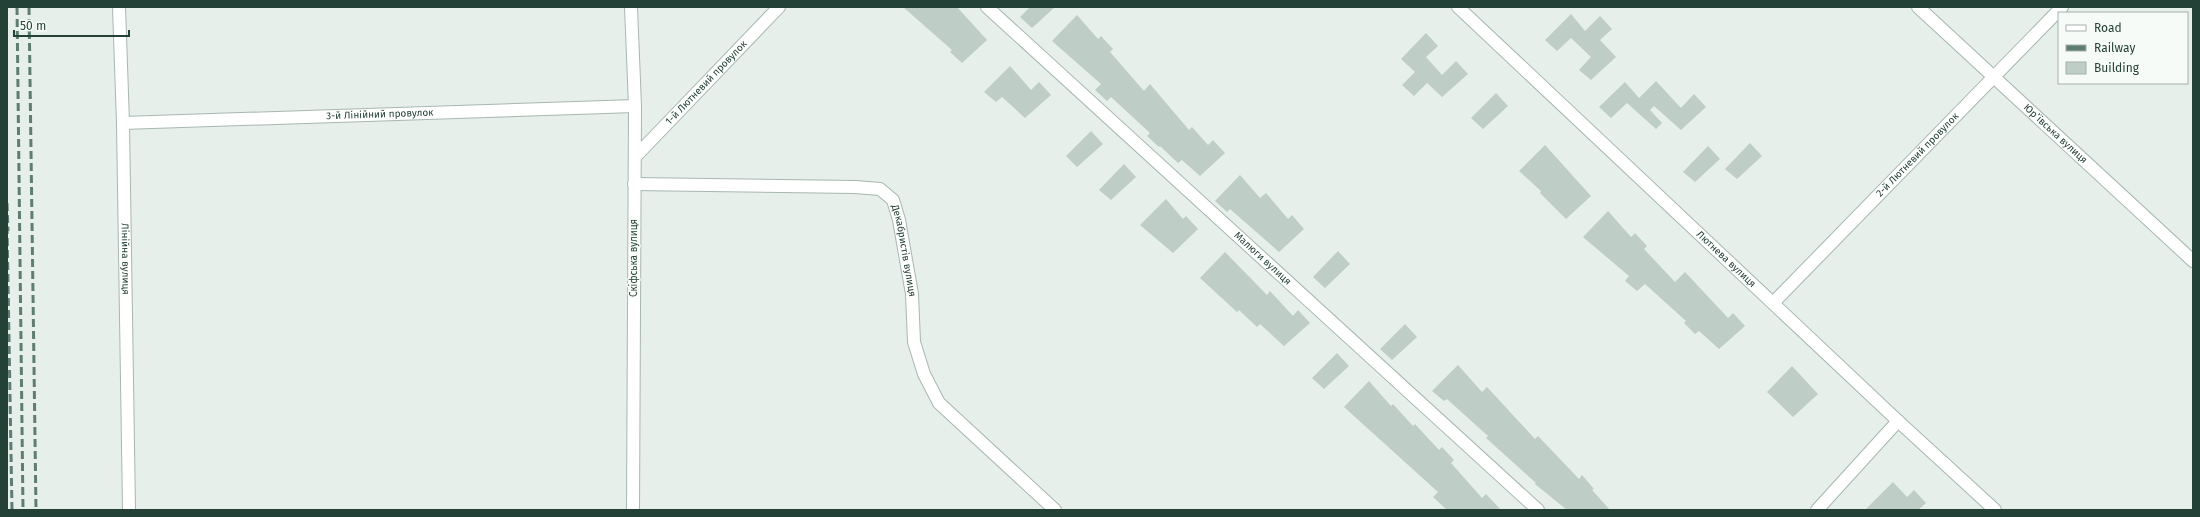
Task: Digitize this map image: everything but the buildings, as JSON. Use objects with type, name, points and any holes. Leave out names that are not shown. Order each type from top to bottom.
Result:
[{"type":"street","name":"Лінійна вулиця","points":[[119,7],[123,123],[128,510]]},
{"type":"street","name":"Скіфська вулиця","points":[[631,7],[635,106],[634,510]]},
{"type":"street","name":"1-й Лютневий провулок","points":[[634,157],[778,7]]},
{"type":"street","name":"Малюги вулиця","points":[[987,7],[1538,510]]},
{"type":"street","name":"Лютнева вулиця","points":[[1458,7],[1898,421],[1995,510]]},
{"type":"street","name":"Юр’ївська вулиця","points":[[1918,7],[2193,261]]},
{"type":"street","name":"2-й Лютневий провулок","points":[[1773,303],[2062,7]]},
{"type":"street","name":"3-й Лінійний провулок","points":[[123,123],[635,106]]},
{"type":"street","name":"Декабристів вулиця","points":[[634,184],[855,187],[880,189],[893,200],[899,220],[912,294],[914,342],[924,374],[939,402],[1054,510]]},
{"type":"street","points":[[1817,510],[1898,421]]},
{"type":"railway","points":[[17,7],[23,510]]},
{"type":"railway","points":[[29,7],[36,510]]},
{"type":"railway","points":[[7,203],[8,231]]},
{"type":"railway","points":[[7,226],[12,510]]}]
